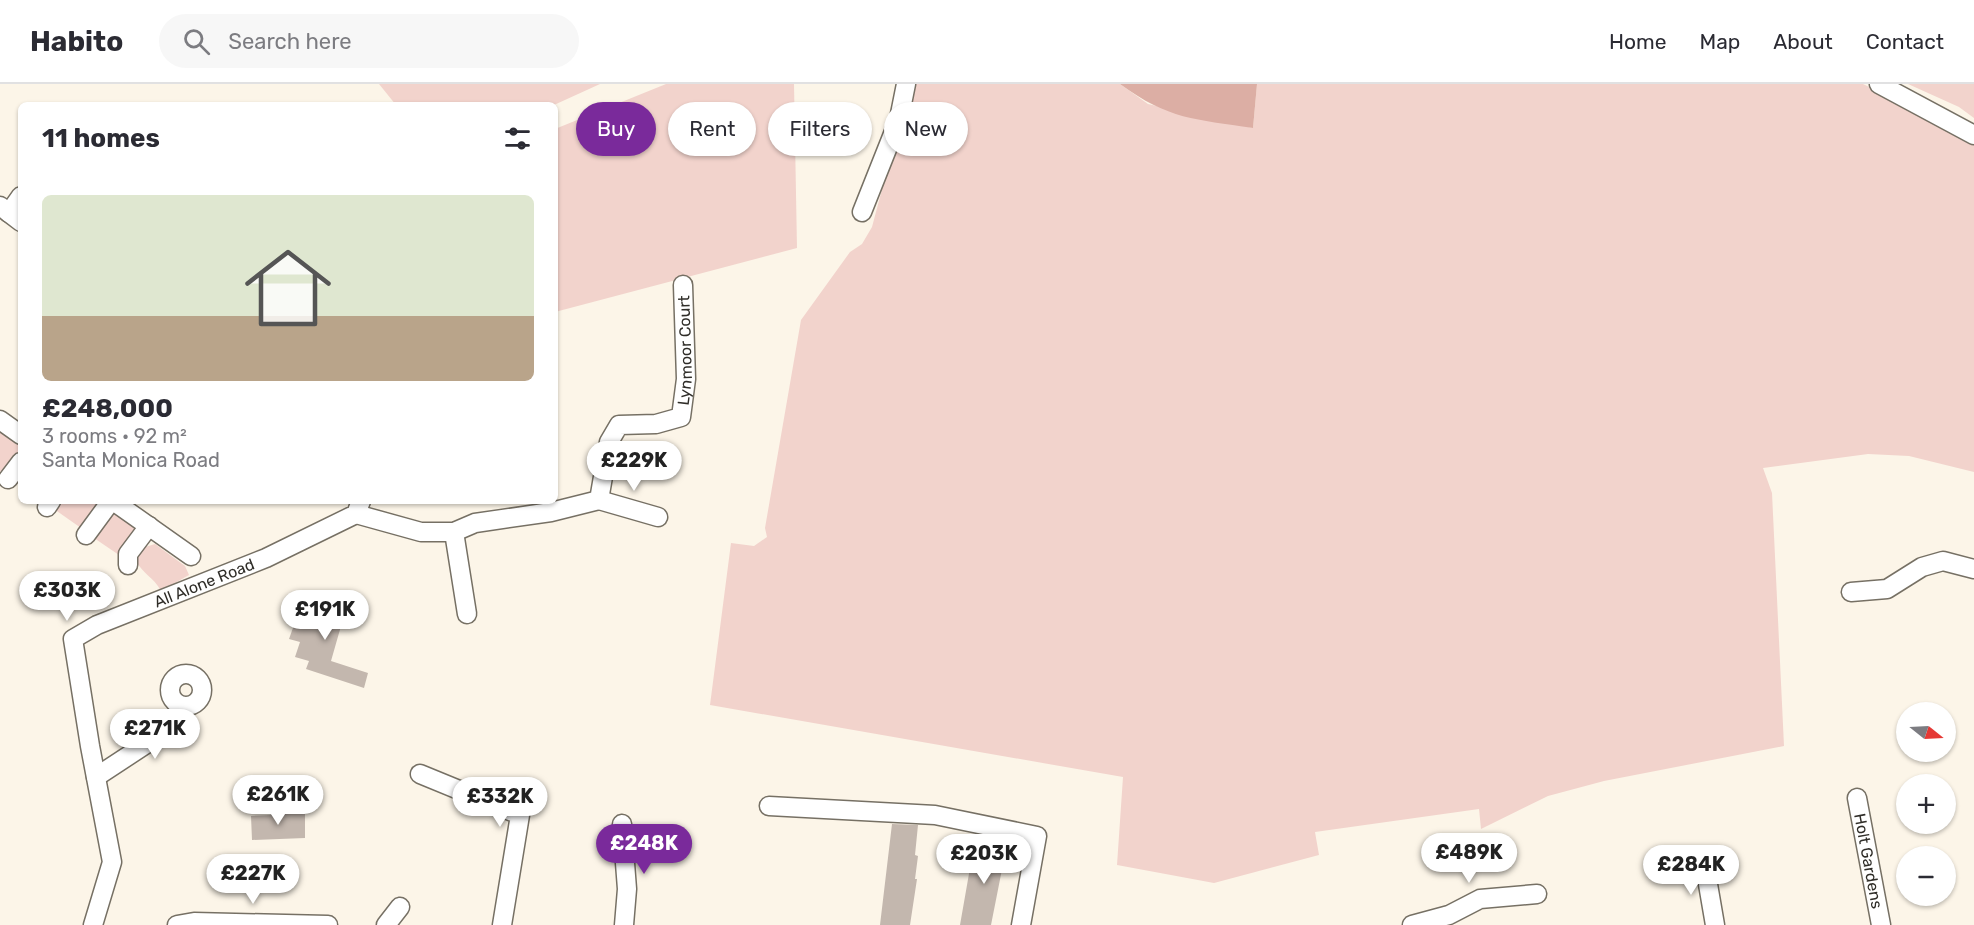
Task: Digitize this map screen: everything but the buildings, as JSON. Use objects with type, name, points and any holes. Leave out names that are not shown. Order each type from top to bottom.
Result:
[{"type":"street","points":[[862,212],[899,119],[906,84]]},
{"type":"street","points":[[1880,84],[1974,135]]},
{"type":"street","points":[[10,214],[18,201]]},
{"type":"street","name":"Lynmoor Court","points":[[599,500],[609,442],[619,424],[656,424],[681,417],[687,379],[683,285]]},
{"type":"street","points":[[0,420],[18,433]]},
{"type":"street","points":[[9,479],[18,466]]},
{"type":"street","points":[[359,507],[421,532],[454,532],[475,524],[551,512],[599,500],[658,517]]},
{"type":"street","points":[[86,536],[110,504]]},
{"type":"street","points":[[116,504],[191,556]]},
{"type":"street","name":"All Alone Road","points":[[93,925],[112,862],[74,639],[97,625],[266,558],[359,507]]},
{"type":"street","points":[[128,565],[128,554],[149,526]]},
{"type":"street","points":[[454,532],[467,614]]},
{"type":"street","points":[[1851,592],[1887,588],[1922,567],[1943,561],[1974,569]]},
{"type":"street","points":[[96,777],[169,729],[181,706]]},
{"type":"street","points":[[420,774],[520,815],[502,925]]},
{"type":"street","name":"Holt Gardens","points":[[1857,798],[1881,925]]},
{"type":"street","points":[[770,806],[935,815],[1037,836],[1021,925]]},
{"type":"street","points":[[622,824],[627,889],[624,925]]},
{"type":"street","points":[[1704,861],[1714,925]]},
{"type":"street","points":[[1412,925],[1451,920],[1480,899],[1537,894]]},
{"type":"street","points":[[386,925],[400,907]]},
{"type":"street","points":[[177,925],[194,922],[328,925]]},
{"type":"shaded area","points":[[379,84],[600,84],[558,103],[394,102]]},
{"type":"shaded area","points":[[666,84],[794,84],[794,102],[768,102],[768,156],[795,156],[797,248],[558,311],[558,128],[576,120],[576,156],[656,156],[656,102],[622,102]]},
{"type":"shaded area","points":[[914,84],[1120,84],[1148,104],[1253,128],[1257,84],[1863,84],[1911,107],[1974,142],[1974,472],[1909,456],[1868,454],[1763,468],[1772,493],[1784,746],[1604,781],[1548,796],[1481,829],[1479,809],[1315,832],[1319,855],[1214,883],[1117,865],[1123,777],[710,705],[731,543],[754,546],[767,537],[765,528],[801,320],[850,252],[862,244],[872,227],[891,156],[968,156],[968,102],[912,102]]},
{"type":"shaded area","points":[[1120,84],[1257,84],[1253,128],[1183,116],[1153,105]]},
{"type":"shaded area","points":[[1908,84],[1974,84],[1974,118],[1959,107]]},
{"type":"shaded area","points":[[0,432],[18,445],[18,452],[4,473],[0,471]]},
{"type":"shaded area","points":[[58,504],[98,504],[81,528],[54,509]]},
{"type":"shaded area","points":[[112,512],[137,530],[119,555],[94,538]]},
{"type":"shaded area","points":[[155,544],[185,566],[189,575],[161,591],[136,560],[142,548]]}]
